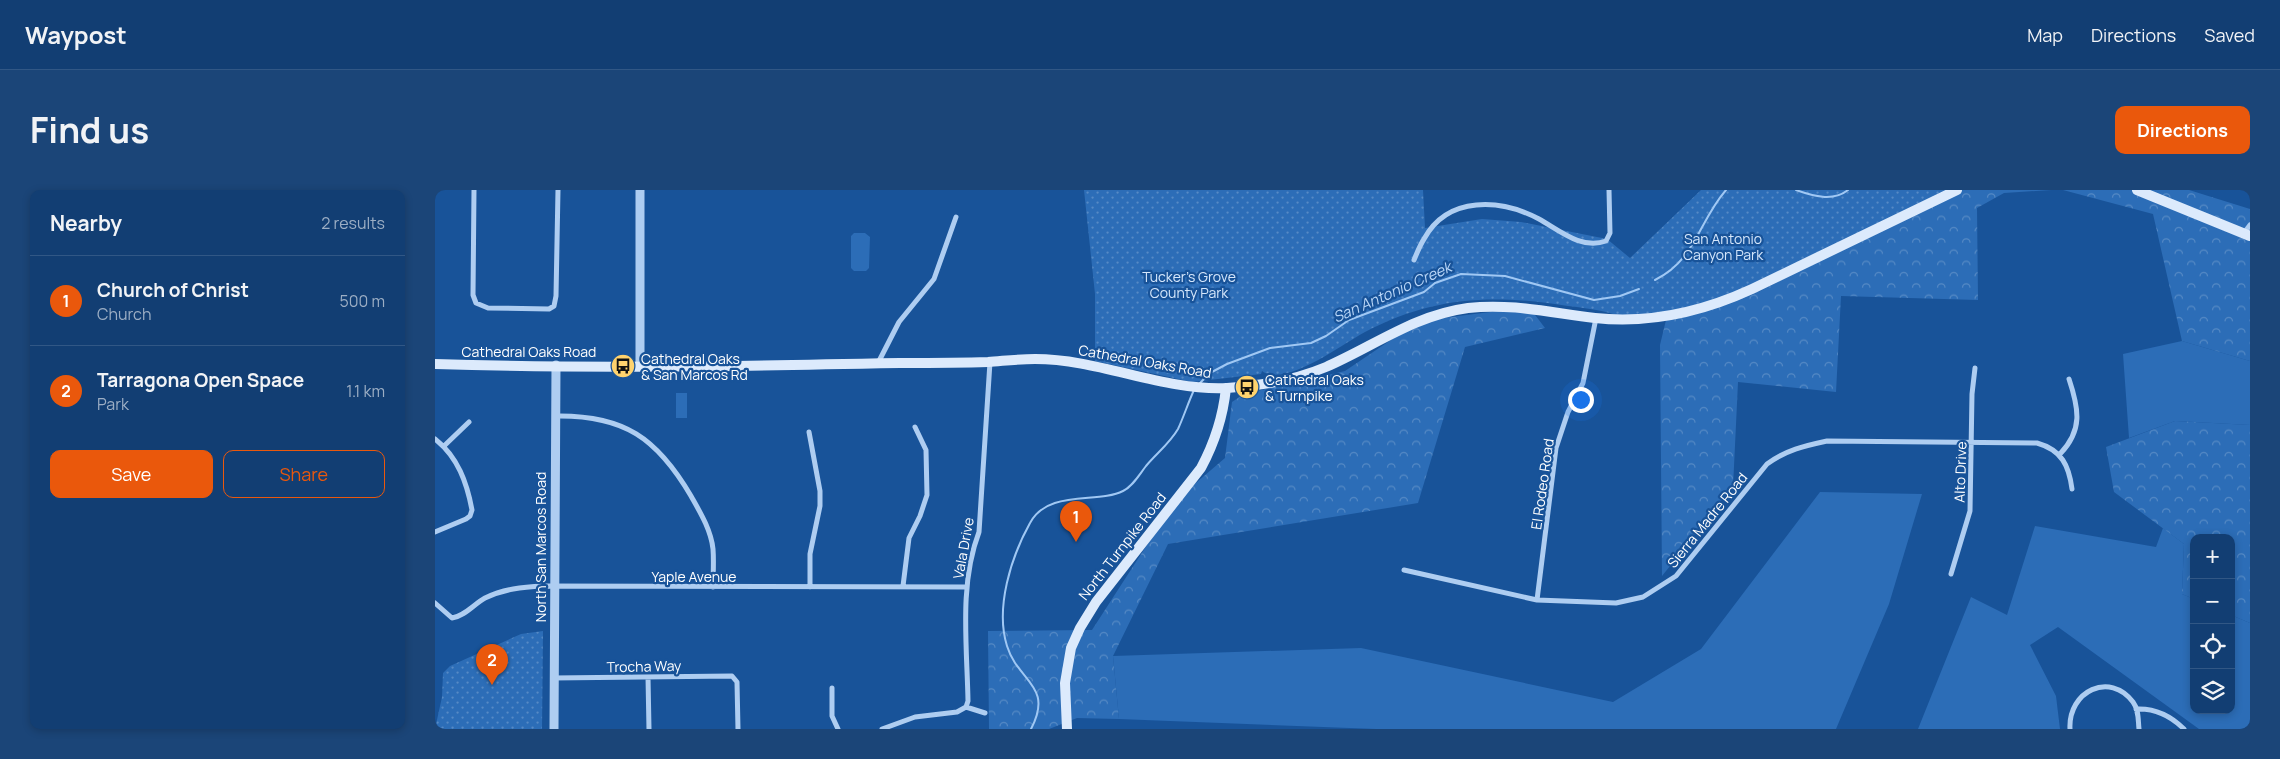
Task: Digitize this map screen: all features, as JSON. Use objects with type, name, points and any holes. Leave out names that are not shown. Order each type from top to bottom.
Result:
[{"type":"main road","name":"Cathedral Oaks Road","points":[[435,364],[639,366],[878,364],[990,362],[1033,359],[1090,364],[1178,384],[1226,388],[1300,377],[1332,364],[1413,323],[1468,308],[1529,307],[1596,318],[1632,320],[1666,317],[1722,302],[1957,190]]},
{"type":"main road","points":[[2137,190],[2248,231]]},
{"type":"main road","name":"North Turnpike Road","points":[[1067,729],[1065,683],[1071,648],[1079,628],[1096,602],[1201,468],[1221,422],[1226,388]]},
{"type":"street","points":[[474,190],[473,295],[476,303],[487,308],[549,309],[554,306],[557,296],[558,190]]},
{"type":"street","points":[[639,366],[640,190]]},
{"type":"street","points":[[1414,260],[1424,238],[1438,221],[1453,212],[1480,204],[1493,204],[1523,212],[1575,240],[1589,243],[1606,241],[1610,233],[1609,190]]},
{"type":"street","points":[[878,364],[895,328],[934,279],[956,217]]},
{"type":"street","name":"El Rodeo Road","points":[[1537,600],[1556,448],[1568,412],[1583,383],[1596,318]]},
{"type":"street","name":"Vala Drive","points":[[966,707],[968,701],[967,587],[971,553],[979,532],[990,362]]},
{"type":"street","name":"North San Marcos Road","points":[[553,729],[556,365]]},
{"type":"street","name":"Alto Drive","points":[[1951,574],[1970,511],[1972,394],[1975,368]]},
{"type":"street","points":[[2069,379],[2077,411],[2075,432],[2069,444],[2060,454],[2070,473],[2072,489]]},
{"type":"street","points":[[555,416],[587,417],[611,422],[634,432],[660,452],[686,488],[708,531],[713,548],[713,587]]},
{"type":"street","points":[[444,446],[469,422]]},
{"type":"street","points":[[903,586],[909,538],[920,516],[927,495],[926,450],[915,427]]},
{"type":"street","points":[[809,432],[820,491],[820,506],[810,554],[810,587]]},
{"type":"street","points":[[435,439],[444,446],[463,476],[472,510],[470,516],[466,519],[435,532]]},
{"type":"street","name":"Sierra Madre Road","points":[[1404,570],[1537,600],[1616,603],[1643,597],[1658,590],[1676,576],[1767,464],[1782,453],[1793,448],[1827,441],[2026,442],[2044,445],[2060,454]]},
{"type":"street","name":"Yaple Avenue","points":[[435,603],[452,618],[458,617],[483,599],[515,588],[553,586],[967,587]]},
{"type":"street","name":"Trocha Way","points":[[553,678],[732,676],[735,678],[737,729]]},
{"type":"street","points":[[648,677],[649,729]]},
{"type":"street","points":[[832,688],[832,716],[838,729]]},
{"type":"street","points":[[2071,729],[2073,706],[2081,695],[2094,689],[2116,689],[2130,699],[2136,709],[2139,729]]},
{"type":"street","points":[[882,729],[915,717],[957,712],[966,707],[985,713]]},
{"type":"street","points":[[2136,709],[2161,712],[2171,717],[2183,729]]},
{"type":"green space","points":[[1084,190],[1423,190],[1425,228],[1482,219],[1521,222],[1607,239],[1630,258],[1701,190],[1949,190],[1856,242],[1754,294],[1729,304],[1633,322],[1602,311],[1541,302],[1489,299],[1464,301],[1415,311],[1390,320],[1365,332],[1314,362],[1285,374],[1272,375],[1262,371],[1261,374],[1192,382],[1095,361],[1095,294]]},
{"type":"green space","points":[[1948,190],[2051,190],[2004,193],[1977,208],[1978,300],[1841,296],[1836,392],[1738,382],[1733,487],[1662,576],[1660,345],[1666,320],[1729,304],[1754,294],[1856,242]]},
{"type":"green space","points":[[2063,190],[2189,190],[2250,209],[2250,361],[2182,341],[2153,214]]},
{"type":"green space","points":[[854,233],[865,233],[870,237],[869,268],[866,271],[854,271],[851,268],[851,236]]},
{"type":"green space","points":[[1529,307],[1545,328],[1465,347],[1418,503],[1168,544],[1113,656],[1119,719],[1077,718],[1049,729],[989,729],[988,631],[1092,630],[1176,500],[1225,458],[1232,402],[1244,394],[1345,371],[1419,321]]},
{"type":"green space","points":[[2182,341],[2250,361],[2250,425],[2175,421],[2129,438],[2123,354]]},
{"type":"green space","points":[[676,393],[687,393],[687,418],[676,418]]},
{"type":"green space","points":[[2175,421],[2250,425],[2250,623],[2235,617],[2235,534],[2190,534],[2190,597],[2182,594],[2184,544],[2114,492],[2106,447]]},
{"type":"green space","points":[[1820,492],[1922,494],[1889,604],[1836,729],[1376,729],[1119,719],[1113,656],[1361,648],[1613,702],[1701,649]]},
{"type":"green space","points":[[2035,526],[2156,547],[2163,528],[2184,544],[2182,594],[2190,597],[2190,714],[2235,714],[2235,617],[2250,623],[2250,729],[2199,729],[2058,627],[2030,645],[2056,696],[2060,729],[1918,729],[1971,597],[2007,615]]},
{"type":"green space","points":[[543,631],[542,729],[435,729],[442,697],[443,673],[450,666],[521,634]]},
{"type":"waterway","name":"San Antonio Creek","points":[[1655,280],[1669,272],[1688,251],[1726,190]]},
{"type":"waterway","name":"San Antonio Creek","points":[[1796,190],[1823,197],[1836,196],[1848,190]]},
{"type":"waterway","name":"San Antonio Creek","points":[[1200,383],[1210,373],[1227,364],[1270,348],[1311,343],[1326,336],[1349,320],[1424,292],[1435,283],[1461,274],[1505,276],[1594,300],[1620,296],[1639,289]]},
{"type":"waterway","name":"San Antonio Creek","points":[[1031,729],[1039,703],[1032,684],[1012,658],[1007,646],[1003,616],[1007,583],[1023,536],[1038,512],[1049,505],[1061,501],[1113,495],[1130,486],[1175,434],[1194,390]]},
{"type":"place","name":"Cathedral Oaks & San Marcos Rd","points":[[623,366]]},
{"type":"place","name":"Cathedral Oaks & Turnpike","points":[[1247,387]]},
{"type":"place","name":"Church of Christ","points":[[1076,542]]},
{"type":"place","name":"Tarragona Open Space","points":[[492,685]]},
{"type":"park label","name":"San Antonio Canyon Park","points":[[1723,246]]},
{"type":"park label","name":"Tucker's Grove County Park","points":[[1189,284]]}]
